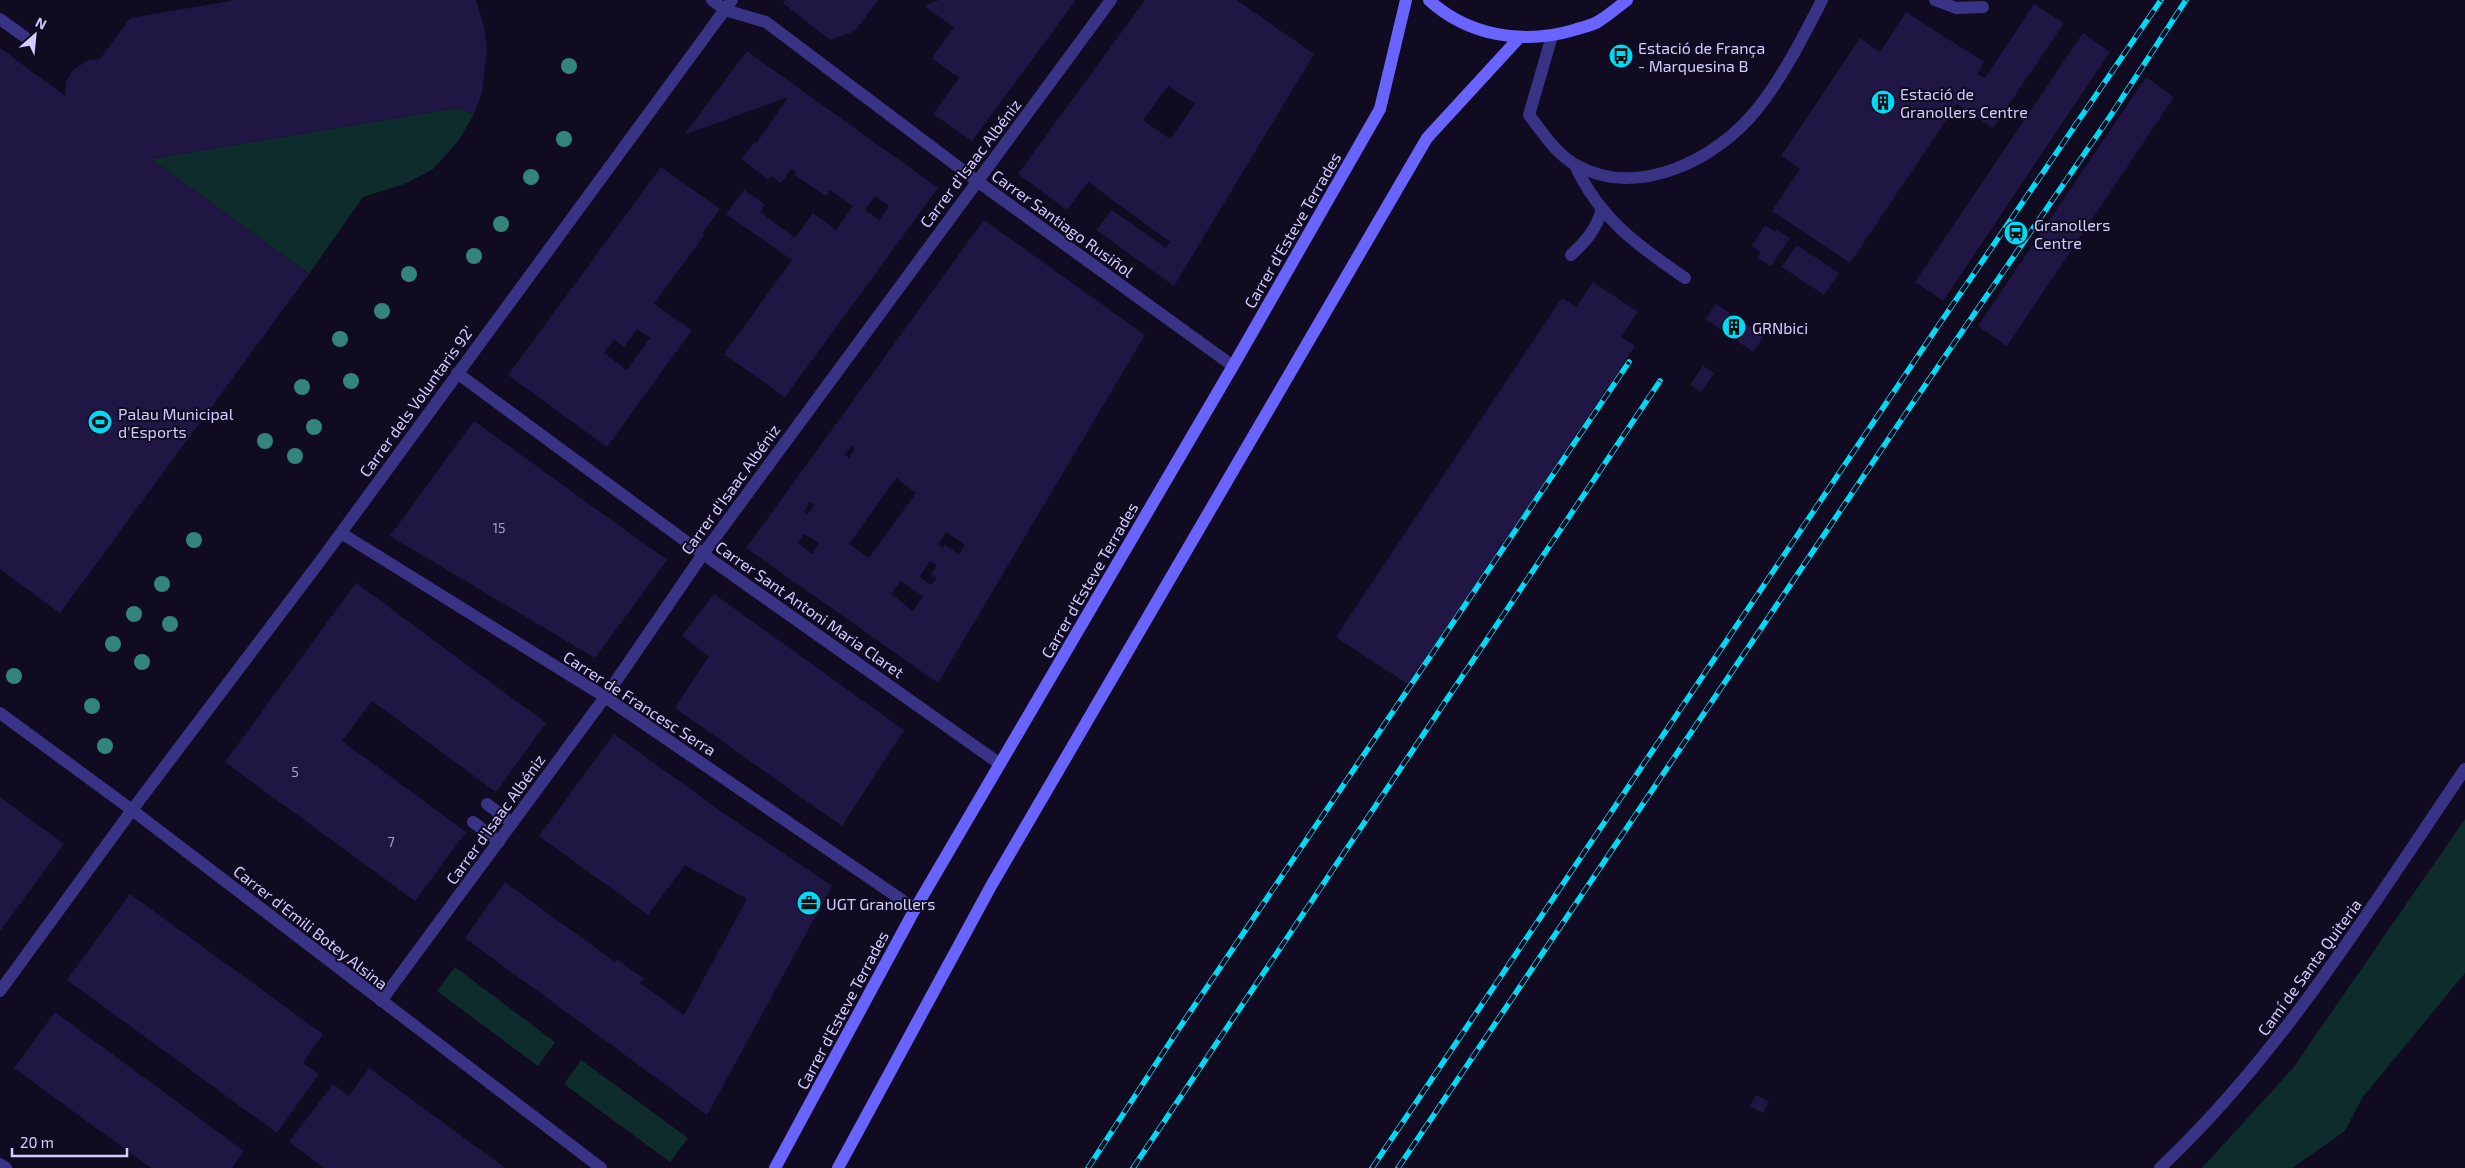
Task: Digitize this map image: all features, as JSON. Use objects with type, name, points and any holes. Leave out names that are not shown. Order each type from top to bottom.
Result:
[{"type":"street","points":[[712,0],[729,5]]},
{"type":"street","name":"Carrer d'Isaac Albéniz","points":[[381,1002],[605,697],[702,554],[1111,0]]},
{"type":"street","name":"Carrer d'Esteve Terrades","points":[[775,1168],[915,909],[1233,366],[1380,109],[1406,0]]},
{"type":"street","points":[[1429,0],[1441,11],[1478,30],[1519,38],[1552,36],[1598,22],[1627,0]]},
{"type":"street","points":[[1552,36],[1529,115],[1561,154],[1597,174],[1614,177],[1653,174],[1686,165],[1716,148],[1758,108],[1788,64],[1822,0]]},
{"type":"street","points":[[1935,0],[1956,8],[1983,7]]},
{"type":"street","name":"Carrer Santiago Rusiñol","points":[[729,5],[766,22],[977,181],[1233,366]]},
{"type":"street","name":"Carrer dels Voluntaris 92'","points":[[0,991],[132,810],[341,533],[456,373],[729,5]]},
{"type":"street","points":[[0,19],[24,37]]},
{"type":"street","points":[[838,1168],[991,886],[1427,138],[1519,38]]},
{"type":"street","points":[[1576,164],[1586,188],[1602,209],[1644,250],[1685,278]]},
{"type":"street","points":[[1571,255],[1586,242],[1597,226],[1602,209]]},
{"type":"street","name":"Carrer Sant Antoni Maria Claret","points":[[456,373],[702,554],[1000,764]]},
{"type":"street","name":"Carrer de Francesc Serra","points":[[341,533],[605,697],[915,909]]},
{"type":"street","name":"Carrer d'Emili Botey Alsina","points":[[0,713],[132,810],[381,1002],[601,1168]]},
{"type":"street","name":"Camí de Santa Quiteria","points":[[2160,1168],[2193,1136],[2245,1080],[2294,1018],[2341,954],[2465,769]]},
{"type":"street","points":[[487,804],[512,823]]},
{"type":"street","points":[[473,822],[499,842]]},
{"type":"street","points":[[0,1164],[6,1168]]},
{"type":"green space","points":[[458,108],[474,114],[459,140],[433,169],[407,183],[363,197],[309,274],[151,159]]},
{"type":"green space","points":[[2465,819],[2465,973],[2362,1098],[2345,1131],[2292,1168],[2202,1168],[2293,1068]]},
{"type":"green space","points":[[455,967],[555,1042],[538,1066],[437,991]]},
{"type":"green space","points":[[581,1060],[688,1138],[670,1162],[564,1084]]},
{"type":"building","name":"Palau Municipal d'Esports","points":[[236,0],[476,0],[484,26],[487,49],[482,93],[474,114],[458,108],[151,159],[309,274],[60,613],[0,569],[0,48],[65,96],[66,82],[72,71],[88,60],[100,59],[130,18]]},
{"type":"building","points":[[785,0],[878,0],[855,31],[830,40],[783,3]]},
{"type":"building","points":[[939,0],[1076,0],[972,141],[933,114],[959,78],[932,58],[954,27],[924,6]]},
{"type":"building","points":[[1145,0],[1237,0],[1314,54],[1174,286],[1096,230],[1112,210],[1166,248],[1170,242],[1088,182],[1067,210],[1018,174]],"holes":[[[1168,86],[1195,104],[1170,139],[1143,120]]]},
{"type":"building","points":[[2034,4],[2064,23],[1993,128],[1957,104],[1850,263],[1772,211],[1800,169],[1781,156],[1860,38],[1880,52],[1906,12],[1984,62],[1977,74],[1985,78]]},
{"type":"building","points":[[2083,33],[2110,52],[1943,301],[1915,282]]},
{"type":"building","points":[[747,51],[938,188],[785,397],[724,354],[792,260],[726,214],[744,190],[765,205],[760,212],[795,238],[813,213],[836,230],[853,206],[830,190],[826,196],[795,175],[796,172],[791,169],[781,183],[771,176],[768,180],[742,159],[754,142],[756,144],[788,97],[684,135]],"holes":[[[875,196],[889,206],[879,220],[865,210]]]},
{"type":"building","points":[[2146,77],[2174,97],[2007,346],[1978,326]]},
{"type":"building","points":[[661,167],[720,209],[702,233],[704,235],[654,304],[692,330],[607,447],[508,375]],"holes":[[[637,329],[650,338],[627,370],[604,353],[614,339],[624,347]]]},
{"type":"building","points":[[984,220],[1145,335],[938,683],[746,548]],"holes":[[[852,446],[855,449],[849,458],[844,455]],[[896,478],[916,493],[869,558],[849,544]],[[810,502],[814,505],[808,514],[804,511]],[[946,532],[965,545],[959,555],[945,545],[942,548],[938,544]],[[804,534],[819,543],[812,554],[798,543]],[[930,561],[937,565],[931,574],[937,578],[931,585],[919,577]],[[901,581],[923,596],[913,611],[891,594]]]},
{"type":"building","points":[[1765,225],[1775,232],[1776,229],[1790,238],[1771,266],[1757,258],[1761,252],[1752,246]]},
{"type":"building","points":[[1797,245],[1839,273],[1824,295],[1782,267]]},
{"type":"building","points":[[1593,282],[1638,312],[1621,337],[1635,346],[1409,685],[1336,637],[1562,298],[1576,307]]},
{"type":"building","name":"GRNbici","points":[[1716,304],[1764,336],[1753,352],[1705,319]]},
{"type":"building","points":[[1703,366],[1714,373],[1701,392],[1690,385]]},
{"type":"building","points":[[474,421],[667,560],[595,658],[390,536]]},
{"type":"building","points":[[356,583],[546,723],[496,792],[372,701],[342,741],[466,832],[415,901],[225,762]]},
{"type":"building","points":[[714,594],[904,730],[842,826],[675,708],[709,656],[682,636]]},
{"type":"building","points":[[614,734],[723,813],[832,886],[707,1115],[465,938],[505,882],[615,962],[617,959],[644,979],[640,983],[684,1015],[747,899],[685,865],[648,915],[539,836]]},
{"type":"building","points":[[0,797],[64,844],[1,930],[0,930]]},
{"type":"building","points":[[130,894],[323,1034],[303,1063],[319,1074],[277,1133],[67,980]]},
{"type":"building","points":[[55,1012],[244,1151],[232,1168],[151,1168],[14,1068]]},
{"type":"building","points":[[369,1068],[505,1168],[325,1168],[289,1142],[333,1084],[349,1096]]},
{"type":"building","points":[[1756,1095],[1769,1102],[1763,1113],[1750,1106]]},
{"type":"railway","points":[[1372,1168],[1934,332],[2161,0]]},
{"type":"railway","points":[[1398,1168],[1906,413],[2111,115],[2186,0]]},
{"type":"railway","points":[[1088,1168],[1180,1027],[1629,362]]},
{"type":"railway","points":[[1133,1168],[1660,381]]},
{"type":"place","name":"Estació de França - Marquesina B","points":[[1621,56]]},
{"type":"place","name":"Estació de Granollers Centre","points":[[1883,102]]},
{"type":"place","name":"Granollers Centre","points":[[2016,233]]},
{"type":"place","name":"GRNbici","points":[[1734,327]]},
{"type":"place","name":"Palau Municipal d'Esports","points":[[100,422]]},
{"type":"place","name":"UGT Granollers","points":[[809,903]]}]
